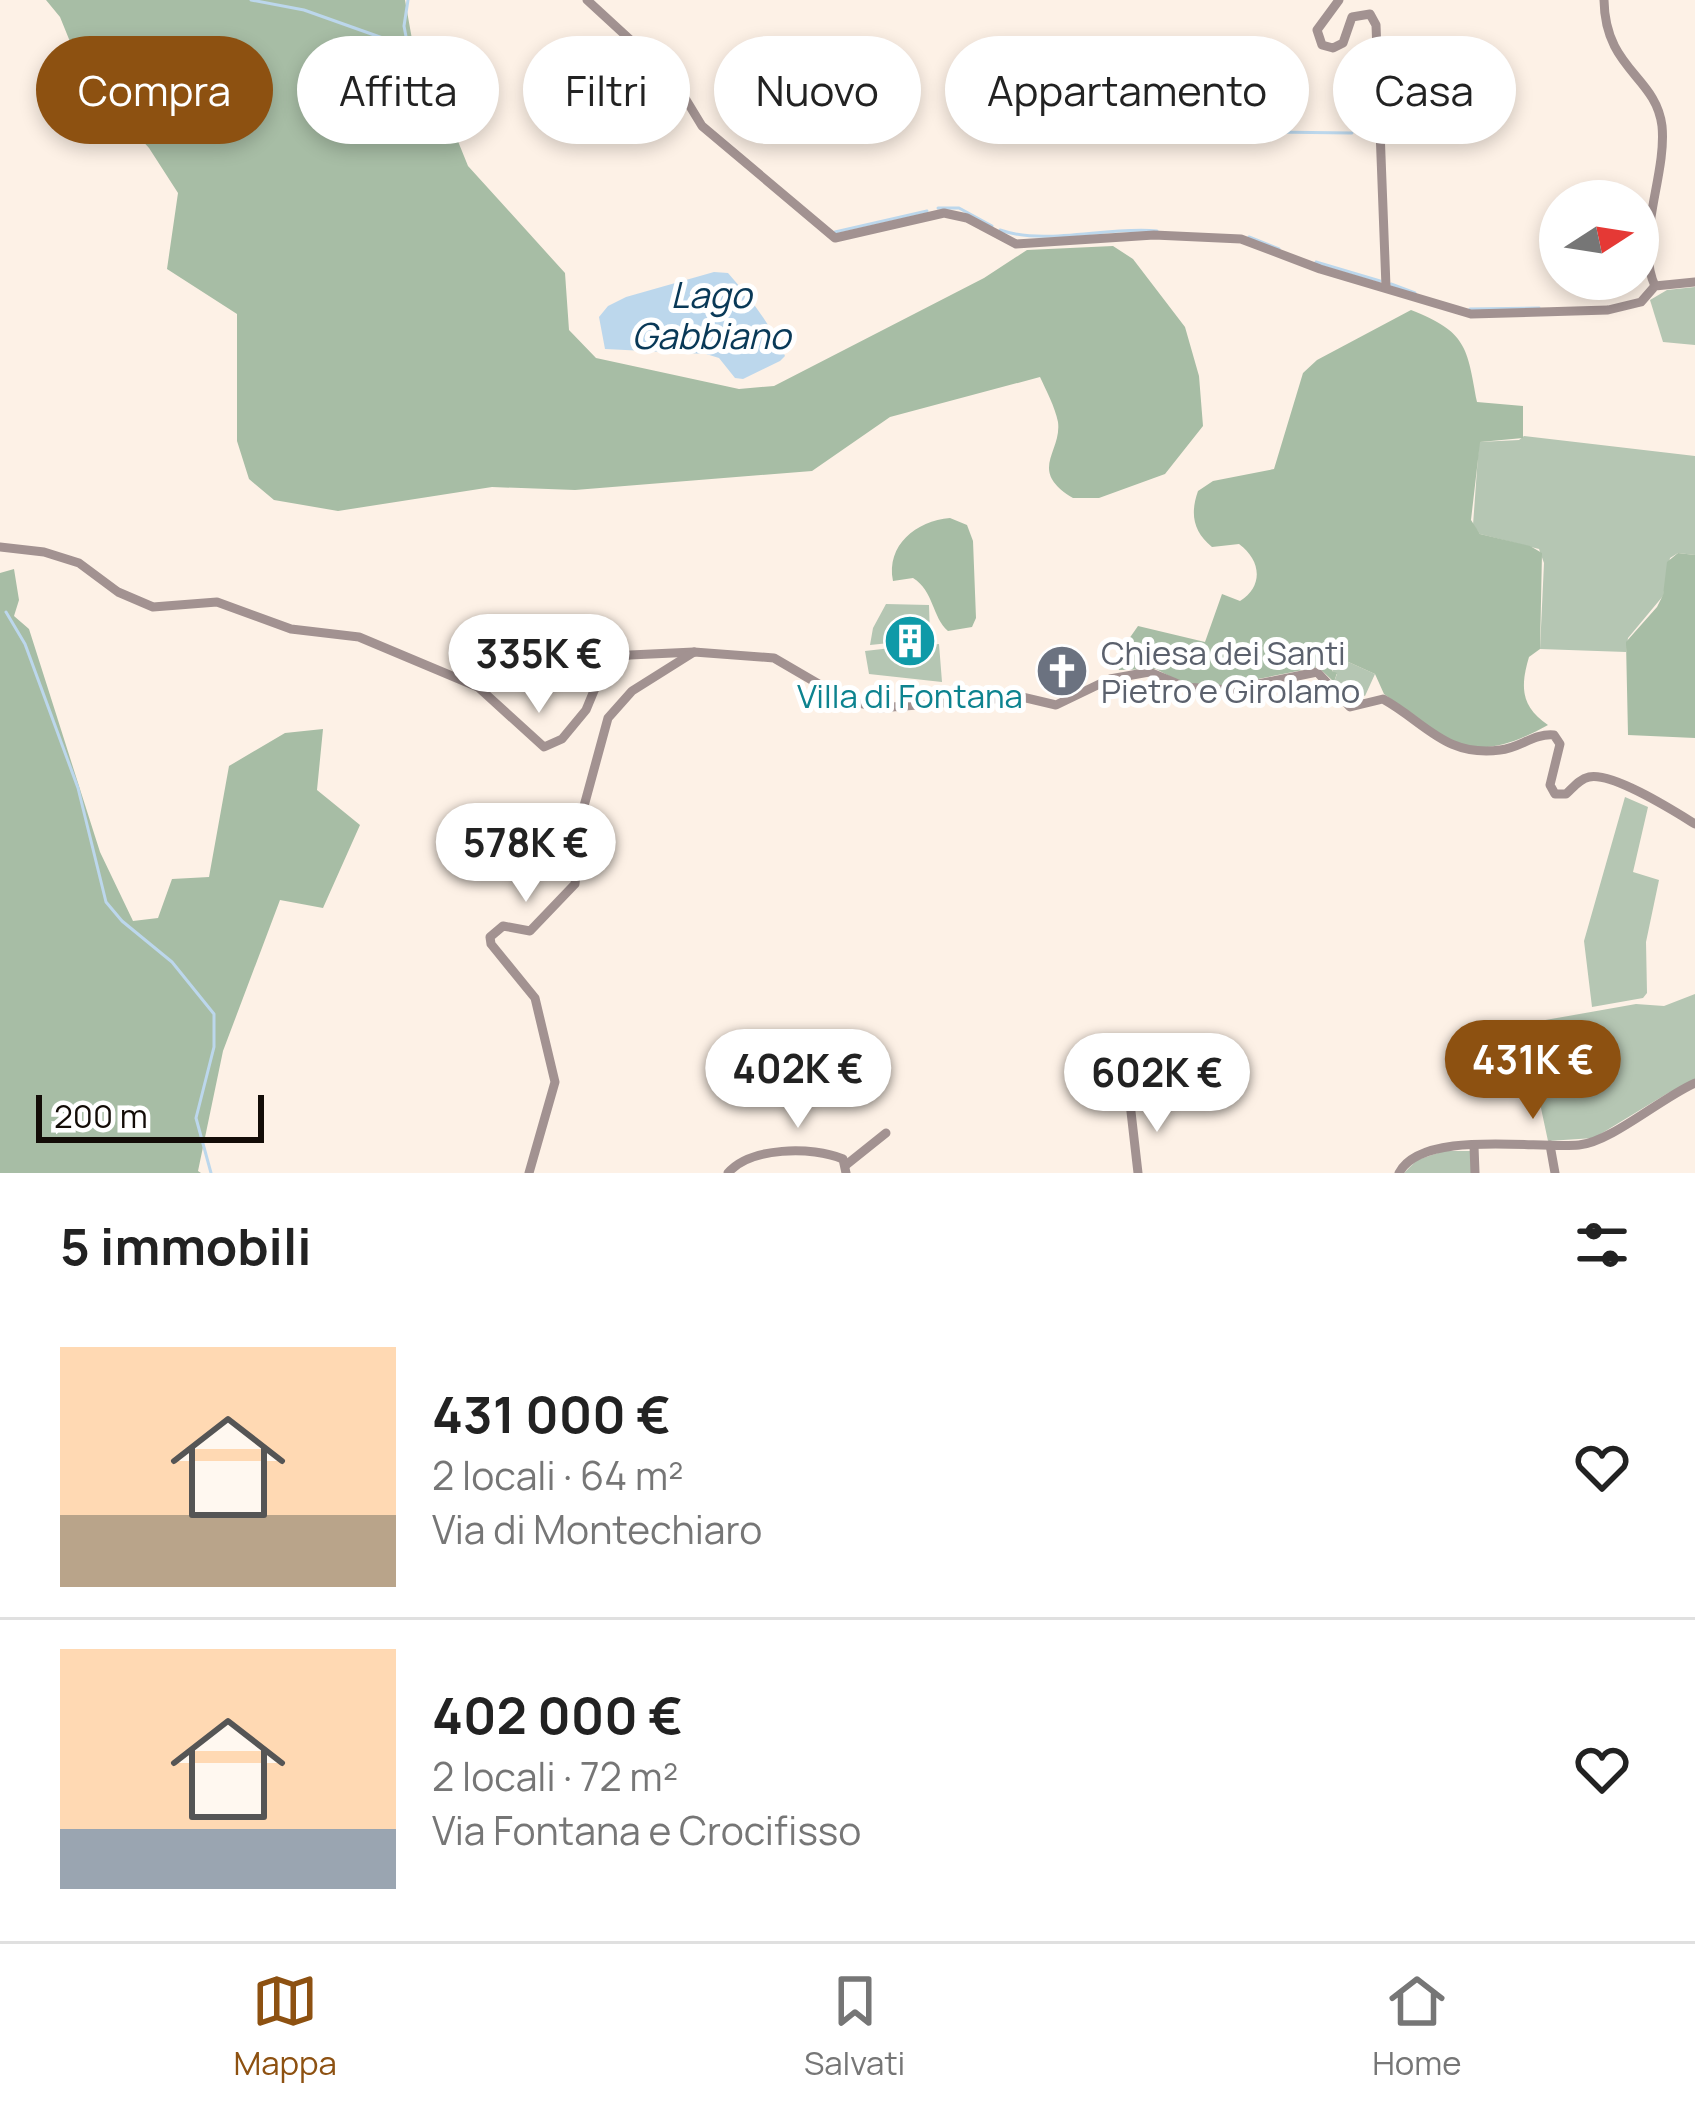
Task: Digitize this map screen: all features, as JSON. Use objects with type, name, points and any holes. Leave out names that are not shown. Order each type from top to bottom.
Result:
[{"type":"street","points":[[587,0],[674,80],[702,126],[835,238],[944,212],[967,218],[1016,244],[1154,235],[1240,239],[1283,257],[1471,314],[1608,310],[1643,300]]},
{"type":"street","points":[[1339,0],[1316,30],[1322,45],[1340,45],[1352,17],[1359,13],[1370,14],[1376,25],[1386,287]]},
{"type":"street","points":[[1604,0],[1610,44],[1651,98],[1662,125],[1656,180]]},
{"type":"street","points":[[1659,286],[1695,282]]},
{"type":"street","points":[[0,547],[44,552],[79,563],[118,592],[153,607],[218,602],[291,629],[359,637],[478,687],[544,747],[568,732],[592,699],[600,675],[614,660],[630,655],[694,652],[779,659],[846,700],[872,707],[1022,698],[1056,705],[1110,679],[1148,672],[1185,687],[1229,690],[1317,671],[1346,705],[1358,707],[1383,699],[1454,748],[1502,750],[1540,735],[1554,735],[1559,744],[1550,785],[1555,794],[1566,794],[1584,779],[1595,777],[1636,792],[1695,824]]},
{"type":"street","points":[[529,1173],[555,1082],[535,998],[490,937],[502,926],[530,931],[571,892],[578,871],[584,806],[608,718],[632,691],[694,652]]},
{"type":"street","points":[[1400,1173],[1407,1161],[1428,1150],[1595,1142],[1664,1097],[1695,1083]]},
{"type":"street","points":[[1130,1103],[1138,1173]]},
{"type":"street","points":[[728,1173],[753,1155],[833,1155],[843,1159],[846,1169],[886,1133]]},
{"type":"street","points":[[1550,1145],[1555,1173]]},
{"type":"street","points":[[1474,1146],[1475,1173]]},
{"type":"green space","points":[[46,0],[405,0],[411,36],[297,36],[297,144],[459,144],[468,166],[565,273],[569,330],[596,358],[739,389],[774,386],[984,278],[1027,250],[1113,246],[1133,259],[1185,327],[1199,376],[1203,426],[1165,474],[1099,498],[1073,498],[1052,479],[1049,470],[1058,422],[1040,377],[890,417],[812,471],[575,490],[492,487],[338,511],[274,500],[249,479],[237,441],[237,314],[167,269],[178,193],[145,144],[273,144],[273,36],[68,36]]},
{"type":"green space","points":[[1695,287],[1695,345],[1663,342],[1650,300],[1659,300],[1667,290]]},
{"type":"green space","points":[[1411,310],[1454,334],[1466,355],[1477,402],[1523,406],[1523,438],[1480,442],[1471,520],[1480,534],[1542,553],[1540,649],[1529,657],[1524,687],[1532,711],[1548,725],[1500,745],[1449,742],[1384,694],[1375,674],[1344,660],[1340,667],[1334,665],[1334,682],[1318,667],[1218,687],[1182,683],[1156,669],[1119,670],[1117,656],[1138,626],[1205,642],[1222,594],[1240,601],[1248,595],[1257,573],[1252,558],[1239,544],[1212,547],[1201,535],[1195,522],[1198,491],[1213,481],[1274,469],[1303,373],[1317,360]]},
{"type":"green space","points":[[1524,436],[1695,456],[1695,555],[1678,553],[1670,558],[1663,596],[1628,638],[1626,652],[1540,649],[1544,563],[1539,549],[1480,534],[1473,525],[1479,442]]},
{"type":"green space","points":[[950,518],[967,525],[973,541],[976,618],[972,627],[948,631],[920,583],[913,578],[893,581],[892,568],[906,537],[926,524]]},
{"type":"green space","points":[[1678,553],[1695,555],[1695,738],[1628,735],[1626,642],[1657,607],[1667,562]]},
{"type":"green space","points":[[14,569],[19,600],[14,616],[29,629],[100,852],[133,921],[158,918],[172,879],[209,877],[229,766],[285,733],[323,729],[317,790],[360,825],[323,908],[280,900],[223,1051],[201,1173],[0,1173],[0,573]]},
{"type":"green space","points":[[886,604],[929,605],[930,638],[922,640],[920,626],[899,628],[899,642],[870,645]]},
{"type":"green space","points":[[939,644],[942,682],[869,674],[865,651],[900,647],[902,659],[922,657],[922,646]]},
{"type":"green space","points":[[1344,660],[1375,674],[1365,696],[1334,682],[1337,674],[1332,671]]},
{"type":"green space","points":[[1625,797],[1648,807],[1633,872],[1659,880],[1646,942],[1647,993],[1643,998],[1592,1007],[1584,941]]},
{"type":"green space","points":[[1695,994],[1695,1081],[1594,1138],[1548,1141],[1523,1024],[1636,1004],[1664,1006]]},
{"type":"green space","points":[[1444,1151],[1472,1151],[1472,1173],[1404,1173],[1417,1160]]},
{"type":"water","name":"Lago Gabbiano","points":[[714,272],[728,273],[752,302],[785,356],[780,361],[743,379],[735,378],[719,358],[706,354],[605,349],[599,317],[608,306]]},
{"type":"waterway","points":[[251,0],[304,10],[408,47],[404,26],[408,0]]},
{"type":"waterway","points":[[1309,132],[1333,133]]},
{"type":"waterway","points":[[938,208],[959,208],[992,226]]},
{"type":"waterway","points":[[835,232],[927,211]]},
{"type":"waterway","points":[[1000,230],[1037,236],[1157,231]]},
{"type":"waterway","points":[[1249,237],[1279,249]]},
{"type":"waterway","points":[[1316,262],[1380,281]]},
{"type":"waterway","points":[[1391,284],[1415,293]]},
{"type":"waterway","points":[[1470,309],[1539,308]]},
{"type":"waterway","points":[[6,612],[25,644],[78,788],[106,902],[172,962],[214,1014],[214,1047],[196,1118],[211,1173]]},
{"type":"place","name":"Villa di Fontana","points":[[910,641]]},
{"type":"place","name":"Chiesa dei Santi Pietro e Girolamo","points":[[1062,671]]}]
